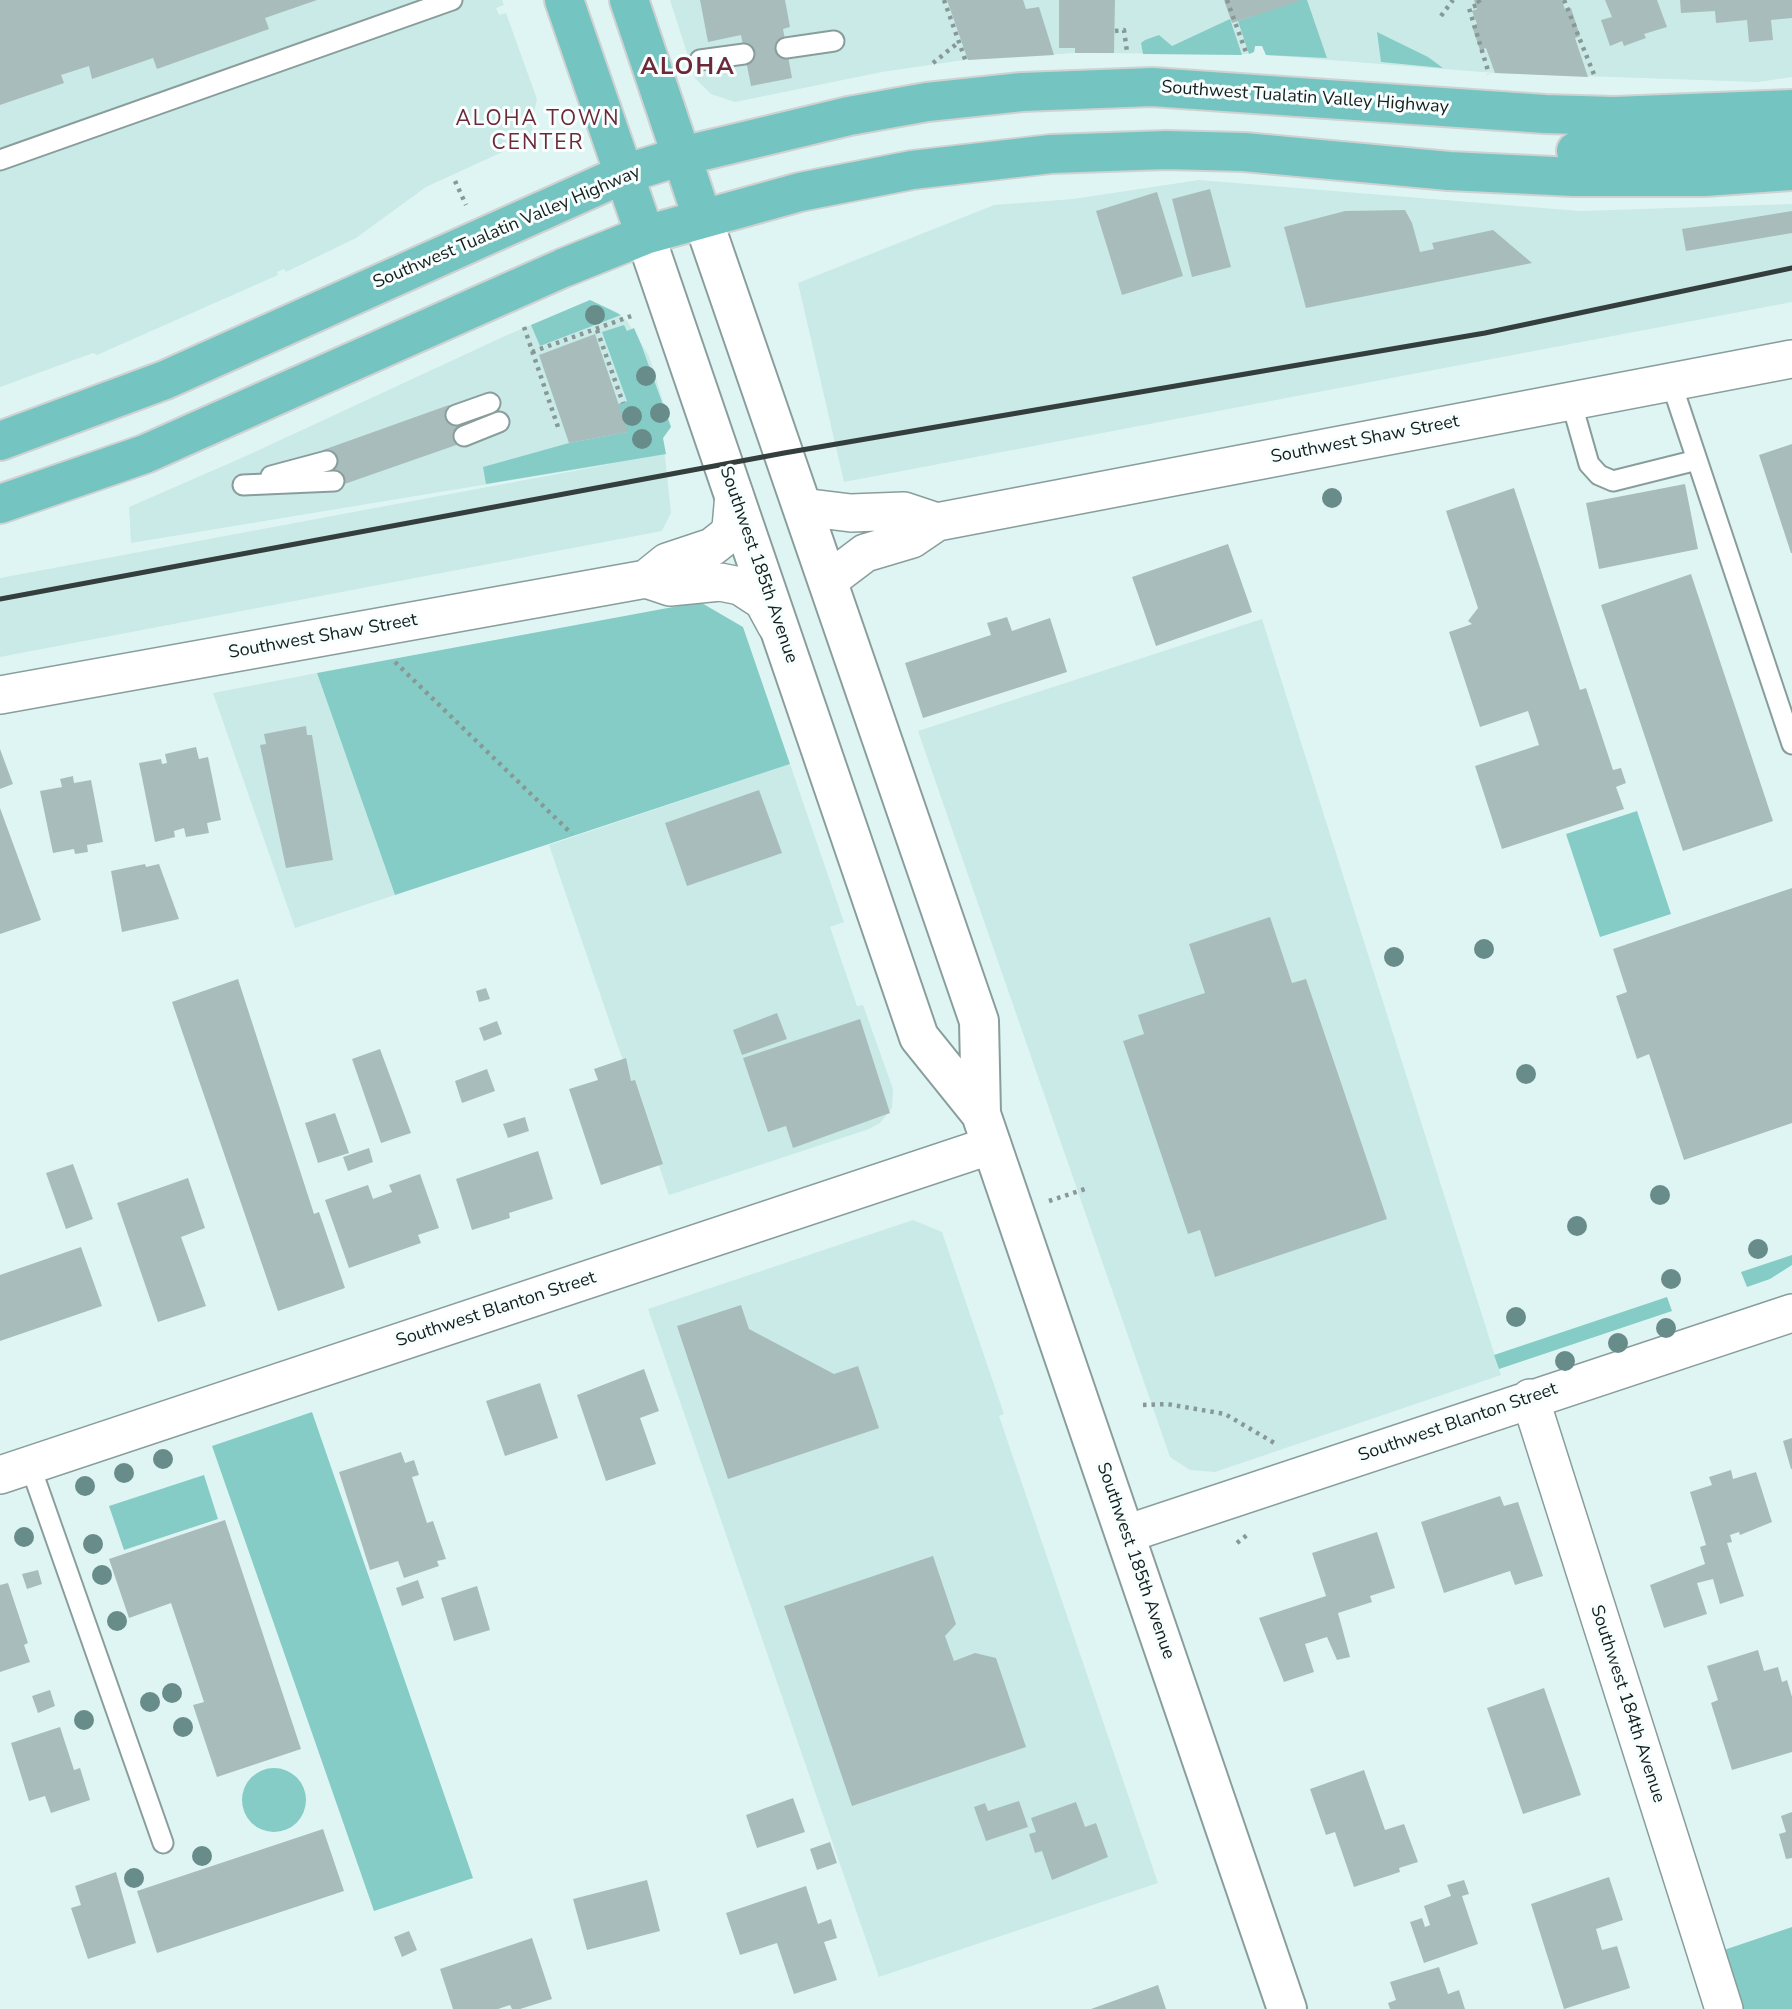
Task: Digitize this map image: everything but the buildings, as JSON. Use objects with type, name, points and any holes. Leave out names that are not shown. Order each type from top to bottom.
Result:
[{"type":"main road","name":"Southwest 185th Avenue","points":[[564,0],[919,1037],[987,1129]]},
{"type":"main road","name":"Southwest 185th Avenue","points":[[629,0],[979,1021],[987,1129],[1287,2009]]},
{"type":"main road","name":"Southwest Tualatin Valley Highway","points":[[0,441],[164,380],[624,174],[682,156],[849,116],[928,102],[1022,92],[1152,87],[1233,90],[1459,110],[1614,116],[1792,109]]},
{"type":"main road","points":[[1460,171],[1516,158],[1570,151],[1792,142]]},
{"type":"main road","points":[[0,505],[145,454],[645,234],[702,216],[800,192],[912,170],[1051,154],[1166,150],[1244,152],[1460,171],[1574,177],[1704,177],[1792,171]]},
{"type":"street","name":"Southwest Shaw Street","points":[[828,581],[865,553],[912,539],[937,522],[1792,359]]},
{"type":"street","name":"Southwest Shaw Street","points":[[646,579],[667,562],[712,547],[726,536],[731,528],[734,495]]},
{"type":"street","name":"Southwest Shaw Street","points":[[802,507],[851,513],[904,511],[937,522]]},
{"type":"street","name":"Southwest Shaw Street","points":[[0,695],[646,579],[670,587],[720,582],[740,586],[763,601],[783,638]]},
{"type":"street","name":"Southwest Blanton Street","points":[[15,1470],[987,1129]]},
{"type":"street","name":"Southwest Blanton Street","points":[[1126,1534],[1792,1313]]},
{"type":"street","name":"Southwest 184th Avenue","points":[[1530,1398],[1724,2009]]},
{"type":"lane","points":[[0,160],[428,4],[452,0]]},
{"type":"lane","points":[[786,48],[834,41]]},
{"type":"lane","points":[[700,60],[744,54]]},
{"type":"lane","points":[[1671,382],[1792,744]]},
{"type":"lane","points":[[1570,401],[1589,464],[1599,475],[1612,481],[1697,460]]},
{"type":"lane","points":[[456,415],[490,402]]},
{"type":"lane","points":[[464,436],[499,422]]},
{"type":"lane","points":[[327,461],[243,485],[334,481]]},
{"type":"lane","points":[[15,1470],[163,1843]]},
{"type":"path","points":[[944,0],[967,65]]},
{"type":"path","points":[[1227,0],[1247,58]]},
{"type":"path","points":[[1441,16],[1453,0]]},
{"type":"path","points":[[1478,0],[1479,4],[1469,8],[1491,78]]},
{"type":"path","points":[[1564,0],[1597,82]]},
{"type":"path","points":[[1115,31],[1124,30],[1127,56]]},
{"type":"path","points":[[930,65],[960,42]]},
{"type":"path","points":[[532,352],[635,315]]},
{"type":"path","points":[[522,323],[558,427]]},
{"type":"path","points":[[597,330],[623,403]]},
{"type":"path","points":[[362,630],[572,834]]},
{"type":"path","points":[[1143,1405],[1167,1404],[1225,1414],[1277,1445]]},
{"type":"shaded area","points":[[0,0],[502,0],[504,5],[496,8],[499,15],[506,13],[537,99],[532,122],[533,138],[426,187],[356,238],[286,272],[284,269],[277,272],[278,275],[97,355],[93,353],[0,387]]},
{"type":"shaded area","points":[[670,0],[1792,0],[1792,77],[1758,82],[1495,73],[1266,55],[1262,46],[1255,46],[1254,52],[1246,54],[1075,53],[964,60],[882,72],[735,102],[711,94],[695,78]]},
{"type":"shaded area","points":[[1307,0],[1327,58],[1266,55],[1262,46],[1255,46],[1254,52],[1249,54],[1238,21]]},
{"type":"shaded area","points":[[1230,19],[1242,55],[1143,54],[1141,43],[1145,40],[1159,35],[1172,46]]},
{"type":"shaded area","points":[[1377,32],[1428,57],[1443,68],[1381,62]]},
{"type":"shaded area","points":[[1199,180],[1580,211],[1792,204],[1792,302],[844,482],[798,283],[994,205],[1073,199]]},
{"type":"shaded area","points":[[590,300],[617,312],[627,321],[649,356],[671,427],[663,438],[671,513],[662,531],[0,657],[0,578],[616,463],[131,543],[129,507]]},
{"type":"shaded area","points":[[590,300],[621,315],[540,346],[531,325]]},
{"type":"shaded area","points":[[624,325],[627,331],[634,328],[671,427],[663,438],[666,454],[486,484],[483,467],[569,443],[627,432],[618,404],[627,401],[602,332]]},
{"type":"shaded area","points":[[700,602],[743,627],[790,764],[395,895],[317,673]]},
{"type":"shaded area","points":[[1262,619],[1501,1375],[1215,1472],[1190,1470],[1170,1457],[918,731]]},
{"type":"shaded area","points":[[317,673],[395,895],[295,928],[213,693]]},
{"type":"shaded area","points":[[790,764],[844,922],[830,927],[857,1006],[863,1005],[893,1089],[892,1108],[880,1123],[869,1129],[669,1195],[549,845]]},
{"type":"shaded area","points":[[1637,811],[1671,914],[1600,937],[1566,834]]},
{"type":"shaded area","points":[[913,1220],[942,1232],[1004,1414],[999,1416],[1158,1883],[879,1977],[648,1309]]},
{"type":"shaded area","points":[[1792,1255],[1792,1265],[1770,1279],[1747,1287],[1741,1272]]},
{"type":"shaded area","points":[[1667,1297],[1672,1311],[1499,1369],[1494,1355]]},
{"type":"shaded area","points":[[312,1412],[473,1878],[374,1911],[212,1446]]},
{"type":"shaded area","points":[[204,1475],[218,1519],[124,1550],[109,1506]]},
{"type":"shaded area","points":[[274,1768],[292,1774],[300,1782],[306,1800],[300,1818],[292,1826],[274,1832],[256,1826],[248,1818],[242,1800],[248,1782],[256,1774]]},
{"type":"shaded area","points":[[1792,1927],[1792,2009],[1740,2009],[1721,1951]]},
{"type":"railway","points":[[0,599],[784,453],[1485,333],[1792,268]]},
{"type":"district","name":"ALOHA","points":[[688,68]]},
{"type":"district","name":"ALOHA TOWN CENTER","points":[[538,132]]}]
